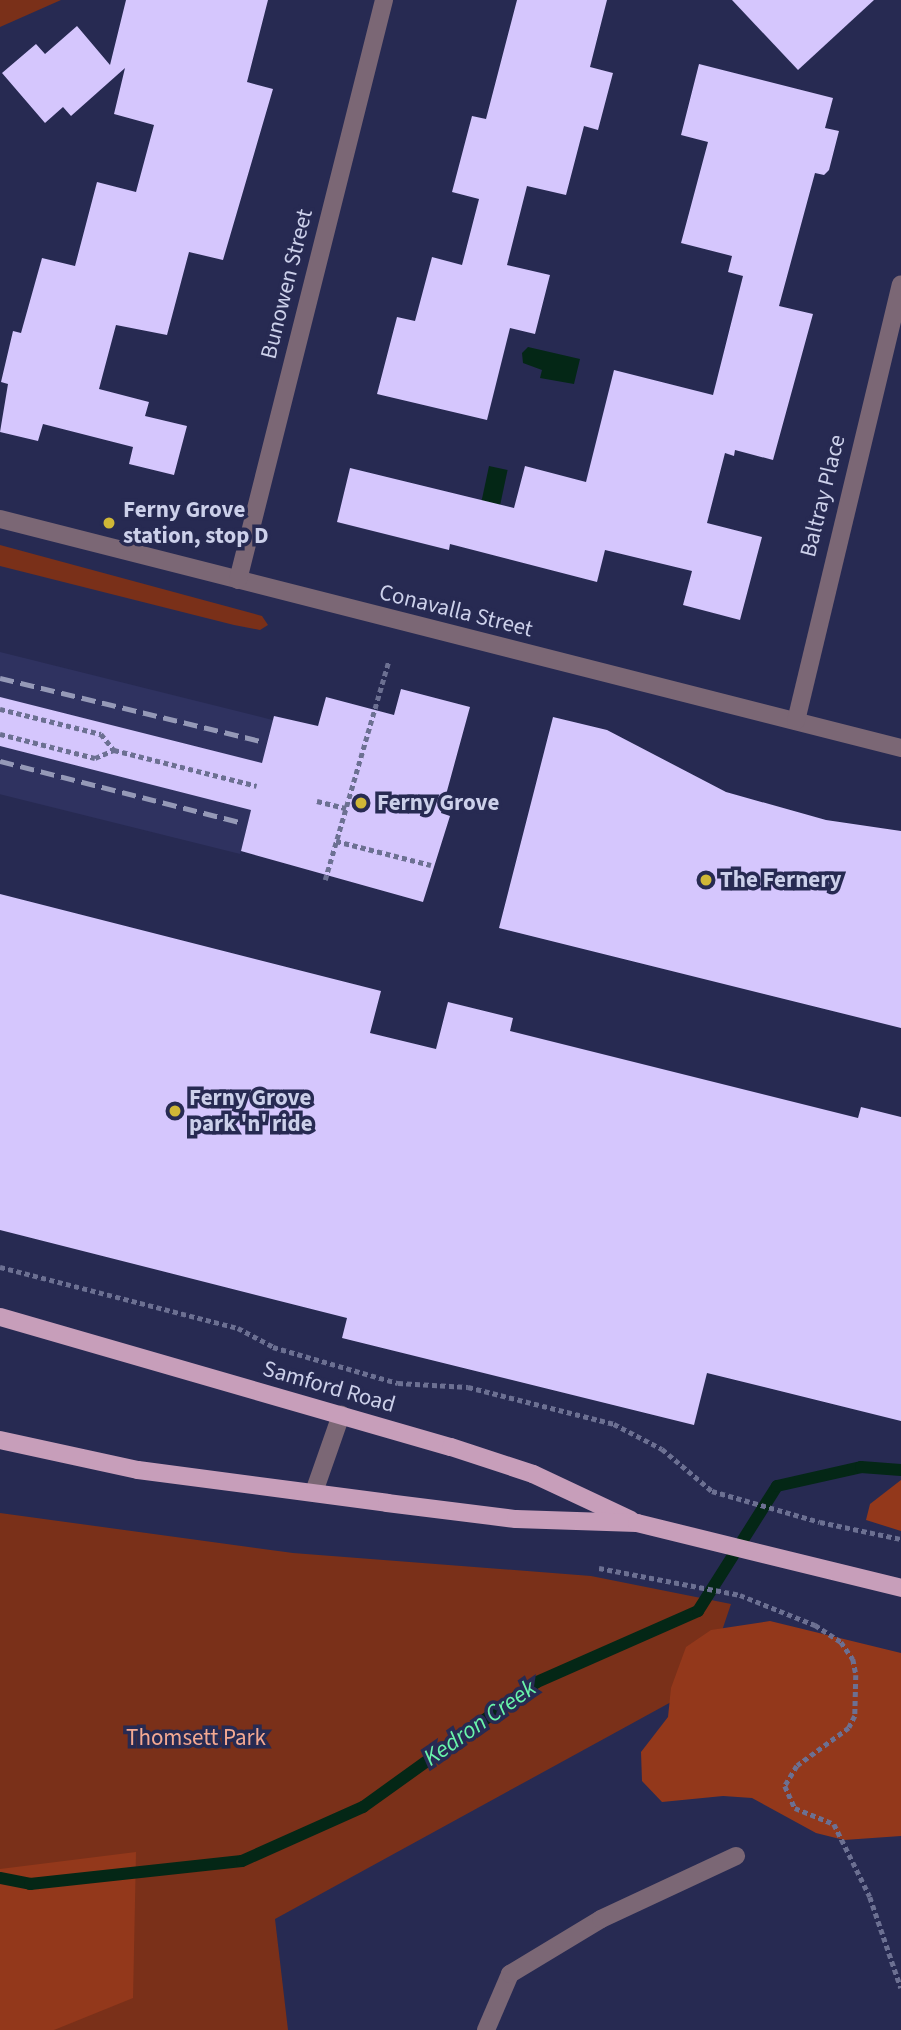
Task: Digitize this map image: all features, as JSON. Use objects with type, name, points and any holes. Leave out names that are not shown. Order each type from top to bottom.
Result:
[{"type":"main road","name":"Samford Road","points":[[0,1317],[341,1415],[533,1474],[637,1523]]},
{"type":"main road","name":"Samford Road","points":[[0,1440],[138,1470],[516,1519],[637,1523],[783,1556],[901,1588]]},
{"type":"street","name":"Bunowen Street","points":[[238,580],[384,0]]},
{"type":"street","name":"Baltray Place","points":[[796,721],[901,284]]},
{"type":"street","name":"Conavalla Street","points":[[0,519],[901,748]]},
{"type":"street","points":[[314,1492],[341,1415]]},
{"type":"street","points":[[486,2030],[510,1974],[601,1919],[736,1856]]},
{"type":"path","points":[[325,880],[389,660]]},
{"type":"path","points":[[0,709],[101,734],[114,750],[257,786]]},
{"type":"path","points":[[0,734],[95,758],[114,750]]},
{"type":"path","points":[[317,801],[346,808]]},
{"type":"path","points":[[336,841],[431,865]]},
{"type":"path","points":[[0,1267],[238,1328],[273,1347],[398,1383],[468,1387],[614,1424],[662,1449],[712,1490],[820,1522],[901,1539]]},
{"type":"path","points":[[599,1568],[740,1595],[815,1625],[841,1642],[853,1660],[855,1716],[849,1728],[797,1766],[785,1786],[795,1808],[834,1824],[870,1897],[901,1988]]},
{"type":"shaded area","points":[[528,347],[580,359],[574,384],[540,378],[542,370],[523,363],[522,353]]},
{"type":"shaded area","points":[[489,466],[508,470],[496,523],[478,519]]},
{"type":"shaded area","points":[[0,652],[274,720],[240,854],[0,794]]},
{"type":"shaded area","points":[[901,1480],[901,1531],[866,1520],[870,1504]]},
{"type":"shaded area","points":[[770,1621],[901,1653],[901,1836],[844,1840],[816,1833],[752,1798],[723,1796],[662,1802],[642,1781],[641,1752],[668,1717],[671,1688],[686,1647],[711,1630]]},
{"type":"shaded area","points":[[136,1852],[133,1998],[54,2030],[0,2030],[0,1869]]},
{"type":"green space","points":[[0,0],[61,0],[0,27]]},
{"type":"green space","points":[[0,545],[262,616],[268,625],[260,630],[234,625],[0,566]]},
{"type":"green space","name":"Thomsett Park","points":[[0,1513],[293,1553],[591,1576],[731,1604],[704,1684],[275,1919],[288,2030],[0,2030]]},
{"type":"building","points":[[126,0],[268,0],[247,82],[273,89],[223,260],[189,252],[167,335],[116,325],[99,389],[149,402],[145,416],[187,426],[174,475],[129,464],[133,447],[43,424],[38,441],[0,432],[8,384],[1,382],[13,331],[21,333],[42,258],[75,266],[97,182],[136,192],[154,125],[114,114],[125,68],[71,116],[63,107],[45,123],[2,73],[36,44],[45,54],[77,26],[110,65]]},
{"type":"building","points":[[517,0],[607,0],[590,67],[613,73],[598,130],[584,126],[566,195],[527,186],[507,265],[550,275],[535,334],[510,328],[487,420],[377,394],[397,317],[415,321],[432,257],[462,265],[479,199],[452,192],[472,116],[486,119]]},
{"type":"building","points":[[732,0],[874,0],[798,70]]},
{"type":"building","points":[[699,64],[833,98],[825,128],[839,131],[829,170],[824,175],[815,173],[779,306],[813,314],[773,460],[735,450],[734,456],[725,453],[707,523],[762,537],[740,620],[683,605],[692,571],[605,550],[597,582],[450,544],[449,550],[337,522],[350,468],[514,508],[525,466],[586,482],[614,370],[713,395],[743,276],[728,272],[732,256],[681,243],[708,142],[681,135]]},
{"type":"building","points":[[401,689],[470,707],[441,813],[450,816],[423,902],[241,851],[251,810],[0,746],[0,697],[262,763],[274,716],[318,726],[326,697],[394,715]]},
{"type":"building","name":"The Fernery","points":[[553,717],[607,730],[726,792],[826,820],[901,831],[901,1028],[499,928]]},
{"type":"building","points":[[0,894],[381,991],[370,1033],[436,1049],[448,1002],[513,1018],[510,1031],[858,1118],[861,1107],[901,1117],[901,1421],[707,1373],[694,1425],[342,1338],[347,1318],[0,1230]]},
{"type":"waterway","name":"Kedron Creek","points":[[0,1878],[30,1884],[242,1861],[363,1807],[537,1682],[698,1611],[777,1486],[861,1467],[901,1470]]},
{"type":"railway","points":[[0,678],[260,741]]},
{"type":"railway","points":[[0,761],[239,822]]},
{"type":"place","name":"Ferny Grove station, stop D","points":[[109,523]]},
{"type":"place","name":"Ferny Grove","points":[[361,803]]},
{"type":"place","name":"The Fernery","points":[[706,880]]},
{"type":"place","name":"Ferny Grove park 'n' ride","points":[[175,1111]]}]
